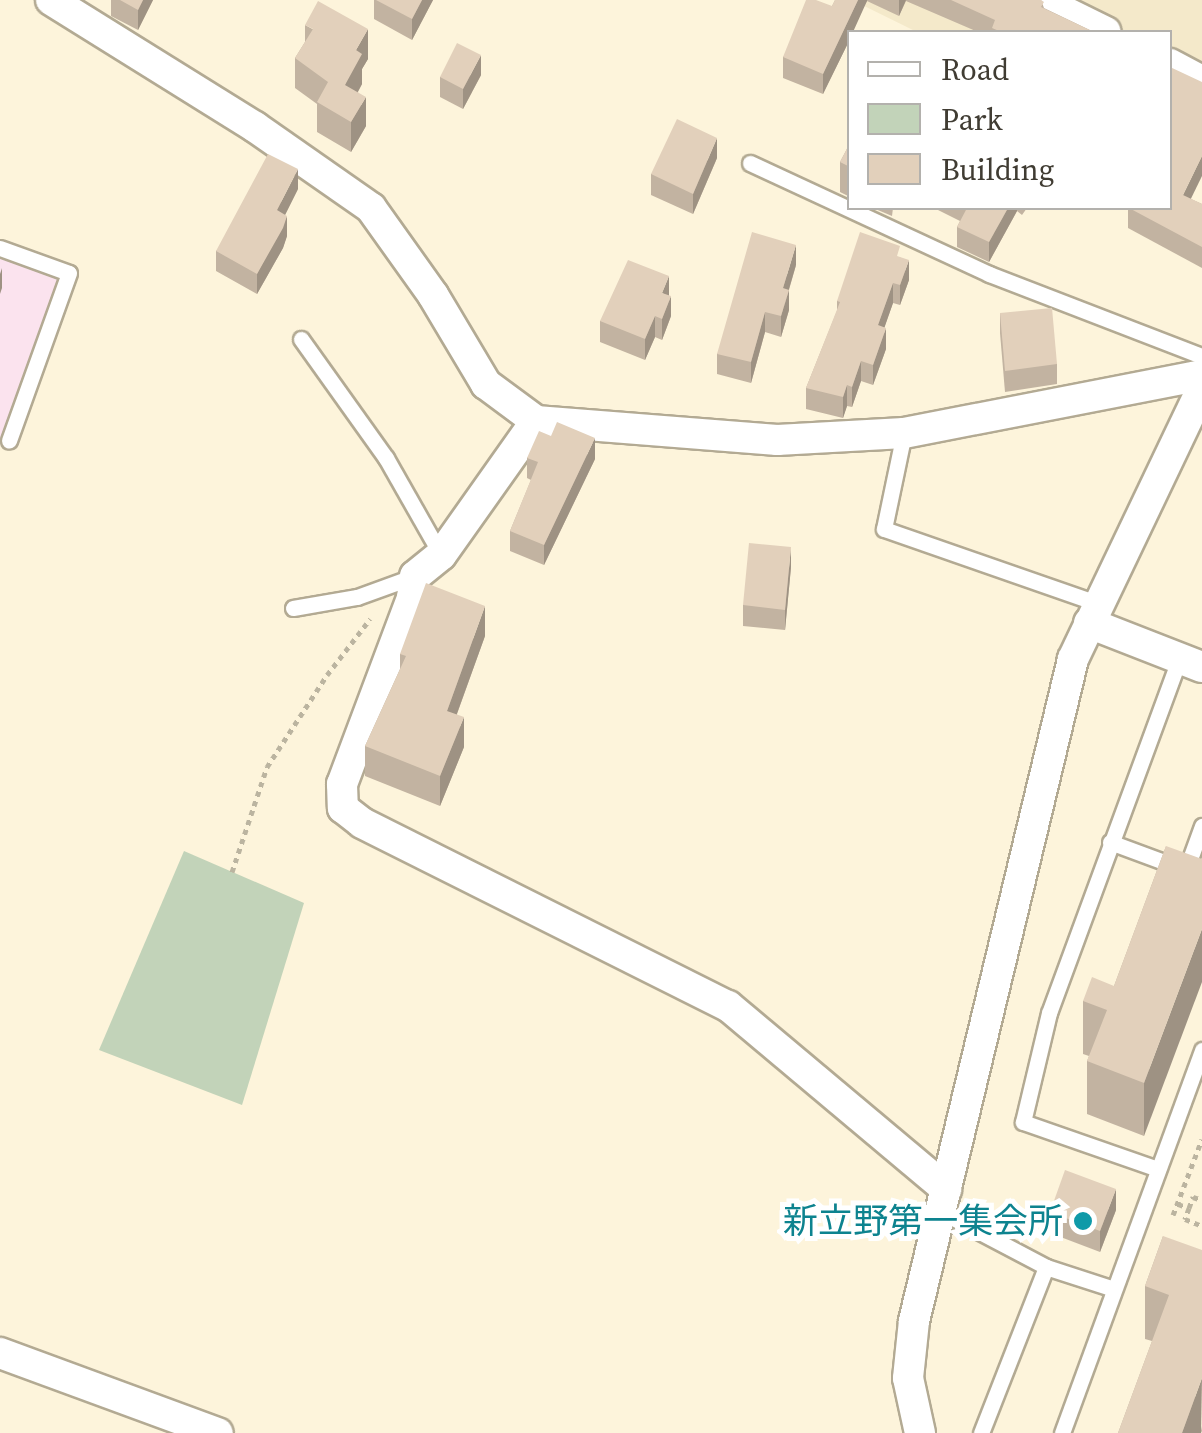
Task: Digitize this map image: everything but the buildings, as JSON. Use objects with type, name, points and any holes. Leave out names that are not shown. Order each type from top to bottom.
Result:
[{"type":"street","points":[[51,0],[255,127],[371,208],[433,295],[486,384],[536,422],[777,440],[904,434],[1202,374]]},
{"type":"street","points":[[1041,0],[1102,30]]},
{"type":"street","points":[[1172,65],[1202,80]]},
{"type":"street","points":[[920,1433],[908,1378],[914,1321],[1073,659],[1202,388]]},
{"type":"street","points":[[536,422],[442,555],[416,576],[412,598],[351,754],[342,784],[343,808],[362,824],[728,1006],[943,1200]]},
{"type":"street","points":[[1094,614],[1191,663]]},
{"type":"street","points":[[0,1353],[218,1433]]},
{"type":"lane","points":[[750,162],[847,207]]},
{"type":"lane","points":[[852,210],[989,274],[1202,356]]},
{"type":"lane","points":[[0,248],[69,273],[10,441]]},
{"type":"lane","points":[[301,339],[386,458],[442,555]]},
{"type":"lane","points":[[904,434],[884,529],[1094,614]]},
{"type":"lane","points":[[293,608],[357,598],[416,576]]},
{"type":"lane","points":[[1158,1169],[1023,1122],[1048,1013],[1110,842],[1191,663]]},
{"type":"lane","points":[[1186,870],[1202,826]]},
{"type":"lane","points":[[1110,842],[1202,876]]},
{"type":"lane","points":[[1062,1433],[1202,1050]]},
{"type":"lane","points":[[943,1200],[1046,1267],[1114,1289]]},
{"type":"lane","points":[[981,1433],[1046,1267]]},
{"type":"path","points":[[232,872],[267,767],[281,742],[371,618],[416,576]]},
{"type":"path","points":[[1174,1215],[1202,1139]]},
{"type":"path","points":[[1202,1200],[1194,1197],[1184,1219],[1202,1226]]},
{"type":"path","points":[[1178,1204],[1189,1208]]},
{"type":"shaded area","points":[[852,0],[1202,0],[1202,174],[1172,159],[1172,30],[913,30]]},
{"type":"shaded area","points":[[0,258],[58,278],[0,441]]},
{"type":"green space","points":[[184,851],[304,903],[242,1105],[99,1050]]},
{"type":"place","name":"新立野第一集会所","points":[[1083,1221]]}]
